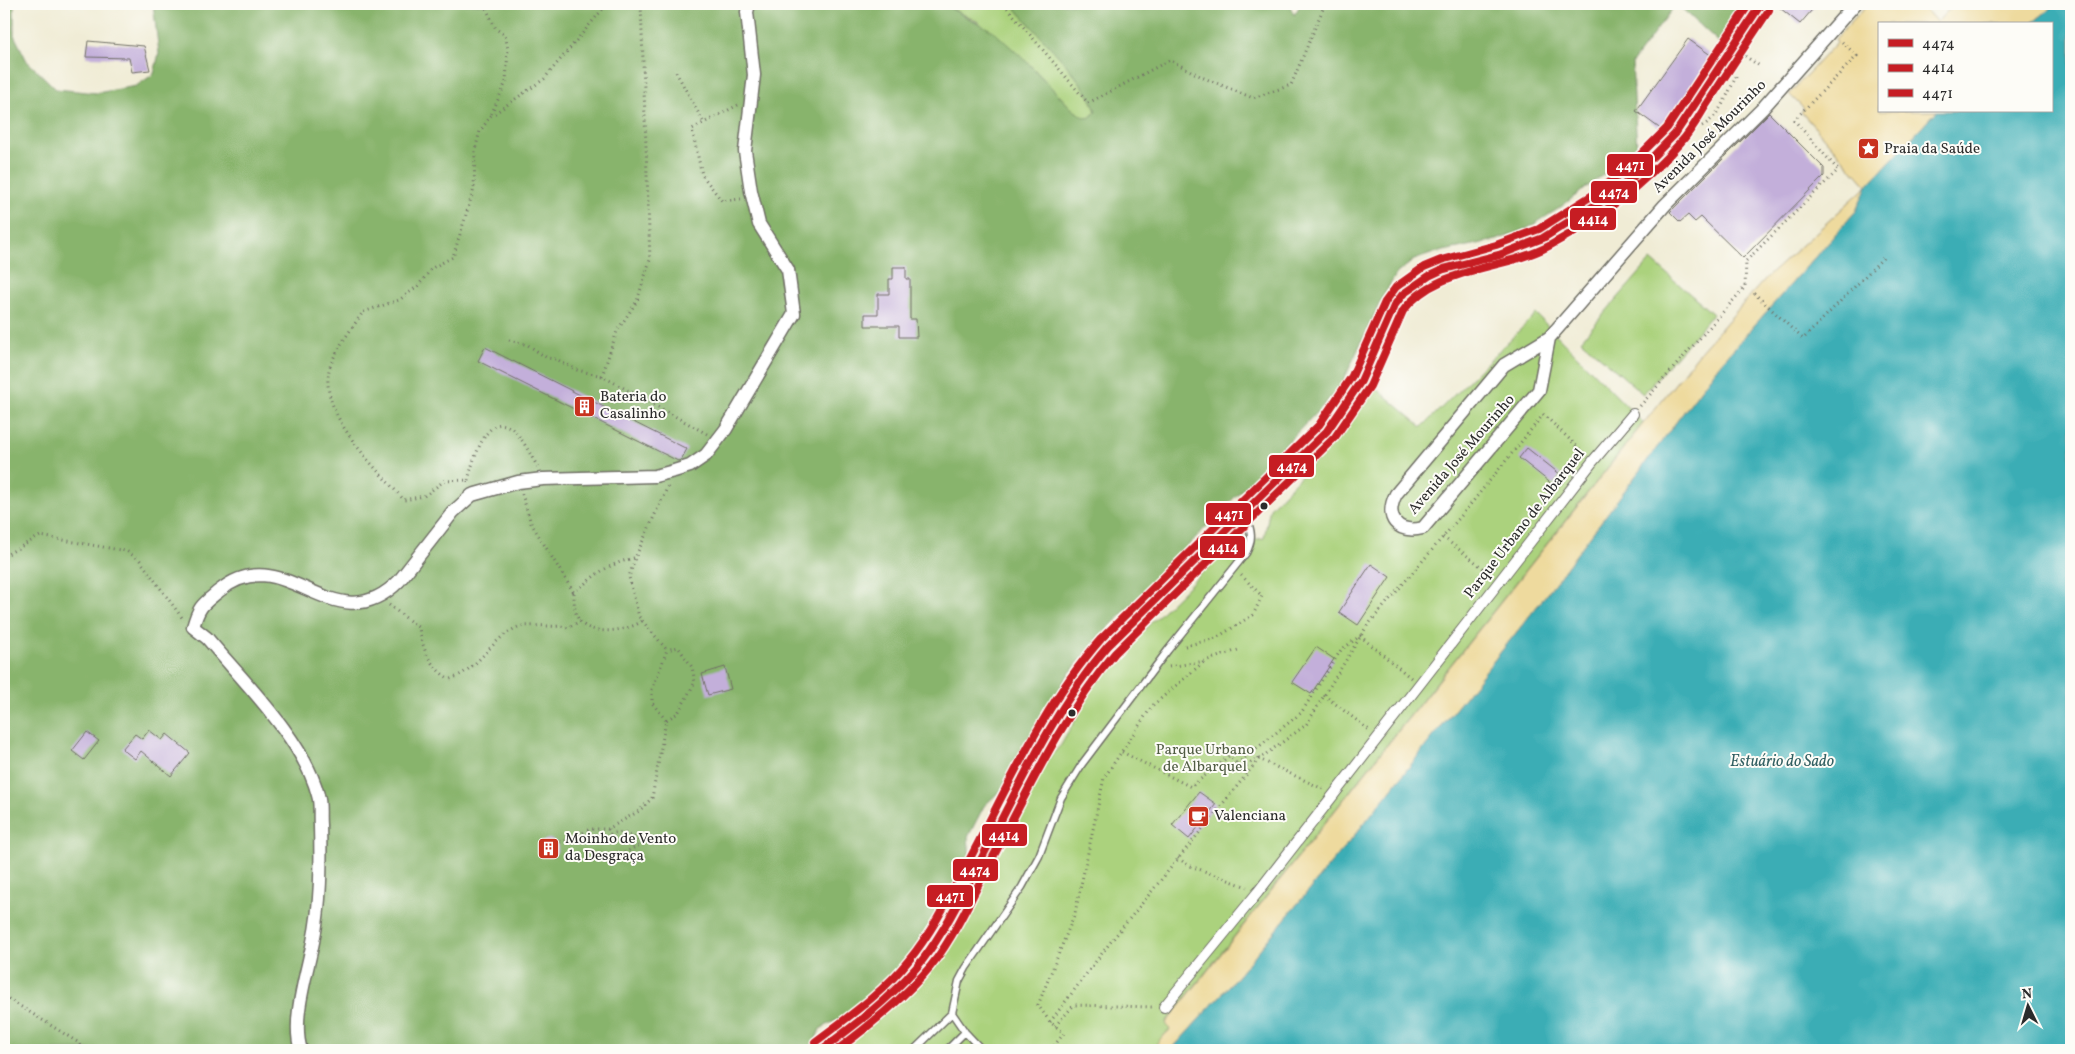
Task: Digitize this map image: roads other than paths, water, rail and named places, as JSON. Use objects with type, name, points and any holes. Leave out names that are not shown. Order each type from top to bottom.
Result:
[{"type":"main road","points":[[821,1050],[889,998],[932,946],[966,889],[1064,703],[1088,669],[1103,652],[1305,454],[1341,412],[1361,381],[1394,306],[1403,294],[1429,276],[1444,269],[1499,255],[1543,238],[1602,202],[1630,180],[1675,134],[1761,4]]},
{"type":"street","points":[[301,1050],[297,1040],[299,1011],[316,926],[321,861],[319,796],[310,773],[286,731],[207,638],[193,627],[199,607],[224,587],[246,576],[256,574],[270,575],[347,603],[369,602],[379,597],[399,581],[453,512],[472,495],[518,482],[543,479],[654,476],[690,466],[706,454],[726,429],[794,314],[788,270],[759,224],[752,197],[745,151],[754,75],[747,12],[749,4]]},
{"type":"street","name":"Avenida José Mourinho","points":[[1549,338],[1539,390],[1423,528],[1411,531],[1399,527],[1392,517],[1390,505],[1396,494],[1504,365],[1549,338],[1665,205],[1762,109],[1855,4]]},
{"type":"street","name":"Parque Urbano de Albarquel","points":[[1164,1007],[1258,892],[1593,461],[1633,414]]},
{"type":"lane","points":[[914,1050],[952,1013],[960,981],[966,968],[1022,887],[1039,856],[1069,784],[1168,650],[1246,553],[1252,539],[1252,532],[1244,514]]},
{"type":"lane","points":[[952,1013],[965,1032],[982,1050]]},
{"type":"lane","points":[[947,1050],[965,1032]]},
{"type":"water","name":"Estuário do Sado","points":[[2056,4],[2071,4],[2071,1050],[1171,1050],[1231,984],[1358,831],[1539,604],[1720,364],[1856,211],[1867,186],[1936,112],[2052,112],[2052,22],[2034,22]]},
{"type":"place","name":"Praia da Saúde","points":[[1868,149]]},
{"type":"place","name":"Bateria do Casalinho","points":[[584,406]]},
{"type":"place","name":"Valenciana","points":[[1198,816]]},
{"type":"place","name":"Moinho de Vento da Desgraça","points":[[549,848]]}]
